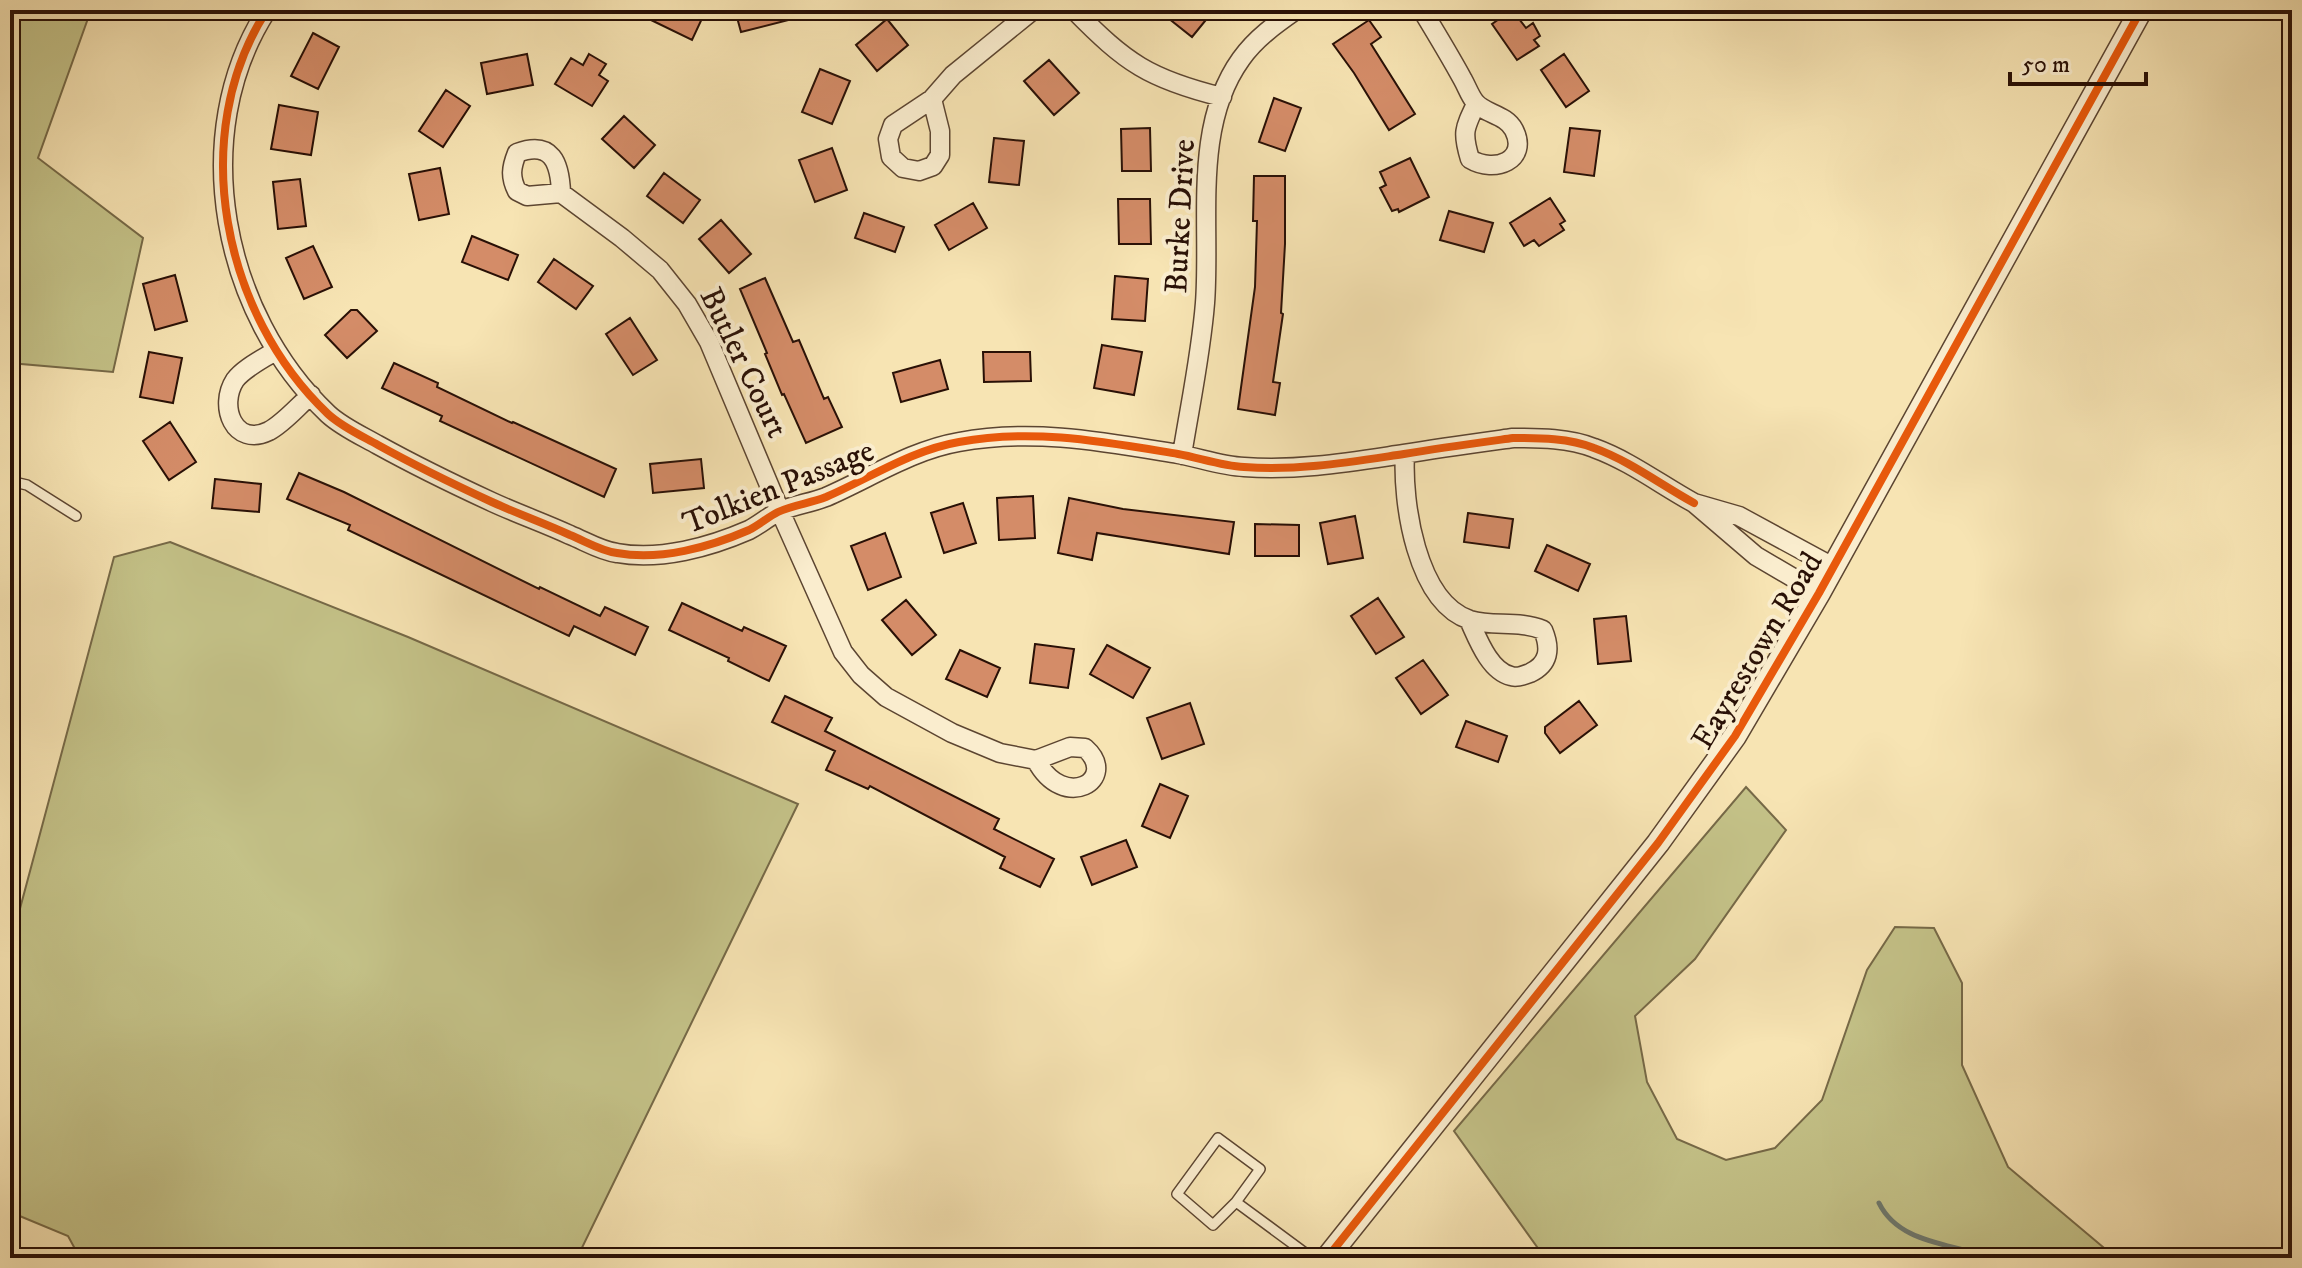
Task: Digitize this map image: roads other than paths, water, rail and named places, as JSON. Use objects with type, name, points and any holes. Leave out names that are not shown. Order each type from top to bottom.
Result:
[{"type":"street","name":"Tolkien Passage","points":[[267,10],[255,27],[236,81],[225,133],[223,164],[227,216],[239,266],[257,318],[275,351],[291,374],[331,416],[420,468],[525,518],[615,553],[665,554],[690,549],[752,528],[780,511],[830,495],[927,451],[954,442],[1006,435],[1062,437],[1182,455],[1238,467],[1296,468],[1324,467],[1513,438],[1568,441],[1593,447],[1620,460],[1694,503],[1756,556],[1819,593]]},
{"type":"street","points":[[932,99],[953,75],[1033,10]]},
{"type":"street","points":[[1074,10],[1108,45],[1144,70],[1178,86],[1222,97]]},
{"type":"street","name":"Burke Drive","points":[[1182,455],[1205,306],[1211,138],[1222,97],[1241,59],[1256,42],[1296,10]]},
{"type":"street","points":[[1422,10],[1476,104]]},
{"type":"street","name":"Eayrestown Road","points":[[1327,1258],[1693,796],[1759,699],[2141,10]]},
{"type":"street","name":"Butler Court","points":[[561,193],[660,270],[687,304],[714,353],[843,652],[861,675],[886,697],[952,733],[1000,753],[1036,760]]},
{"type":"street","points":[[275,351],[238,376],[231,388],[227,408],[230,420],[237,429],[248,435],[269,431],[311,395]]},
{"type":"street","points":[[1405,454],[1404,477],[1412,541],[1428,578],[1447,604],[1469,620]]},
{"type":"street","name":"Tolkien Passage","points":[[1694,503],[1739,516],[1833,567]]},
{"type":"lane","points":[[10,481],[27,485],[76,516]]},
{"type":"lane","points":[[1218,1138],[1260,1169],[1236,1202],[1213,1225],[1177,1194],[1218,1138]]},
{"type":"lane","points":[[1236,1202],[1312,1258]]},
{"type":"waterway","points":[[1879,1203],[1899,1227],[1928,1240],[1989,1258]]}]
